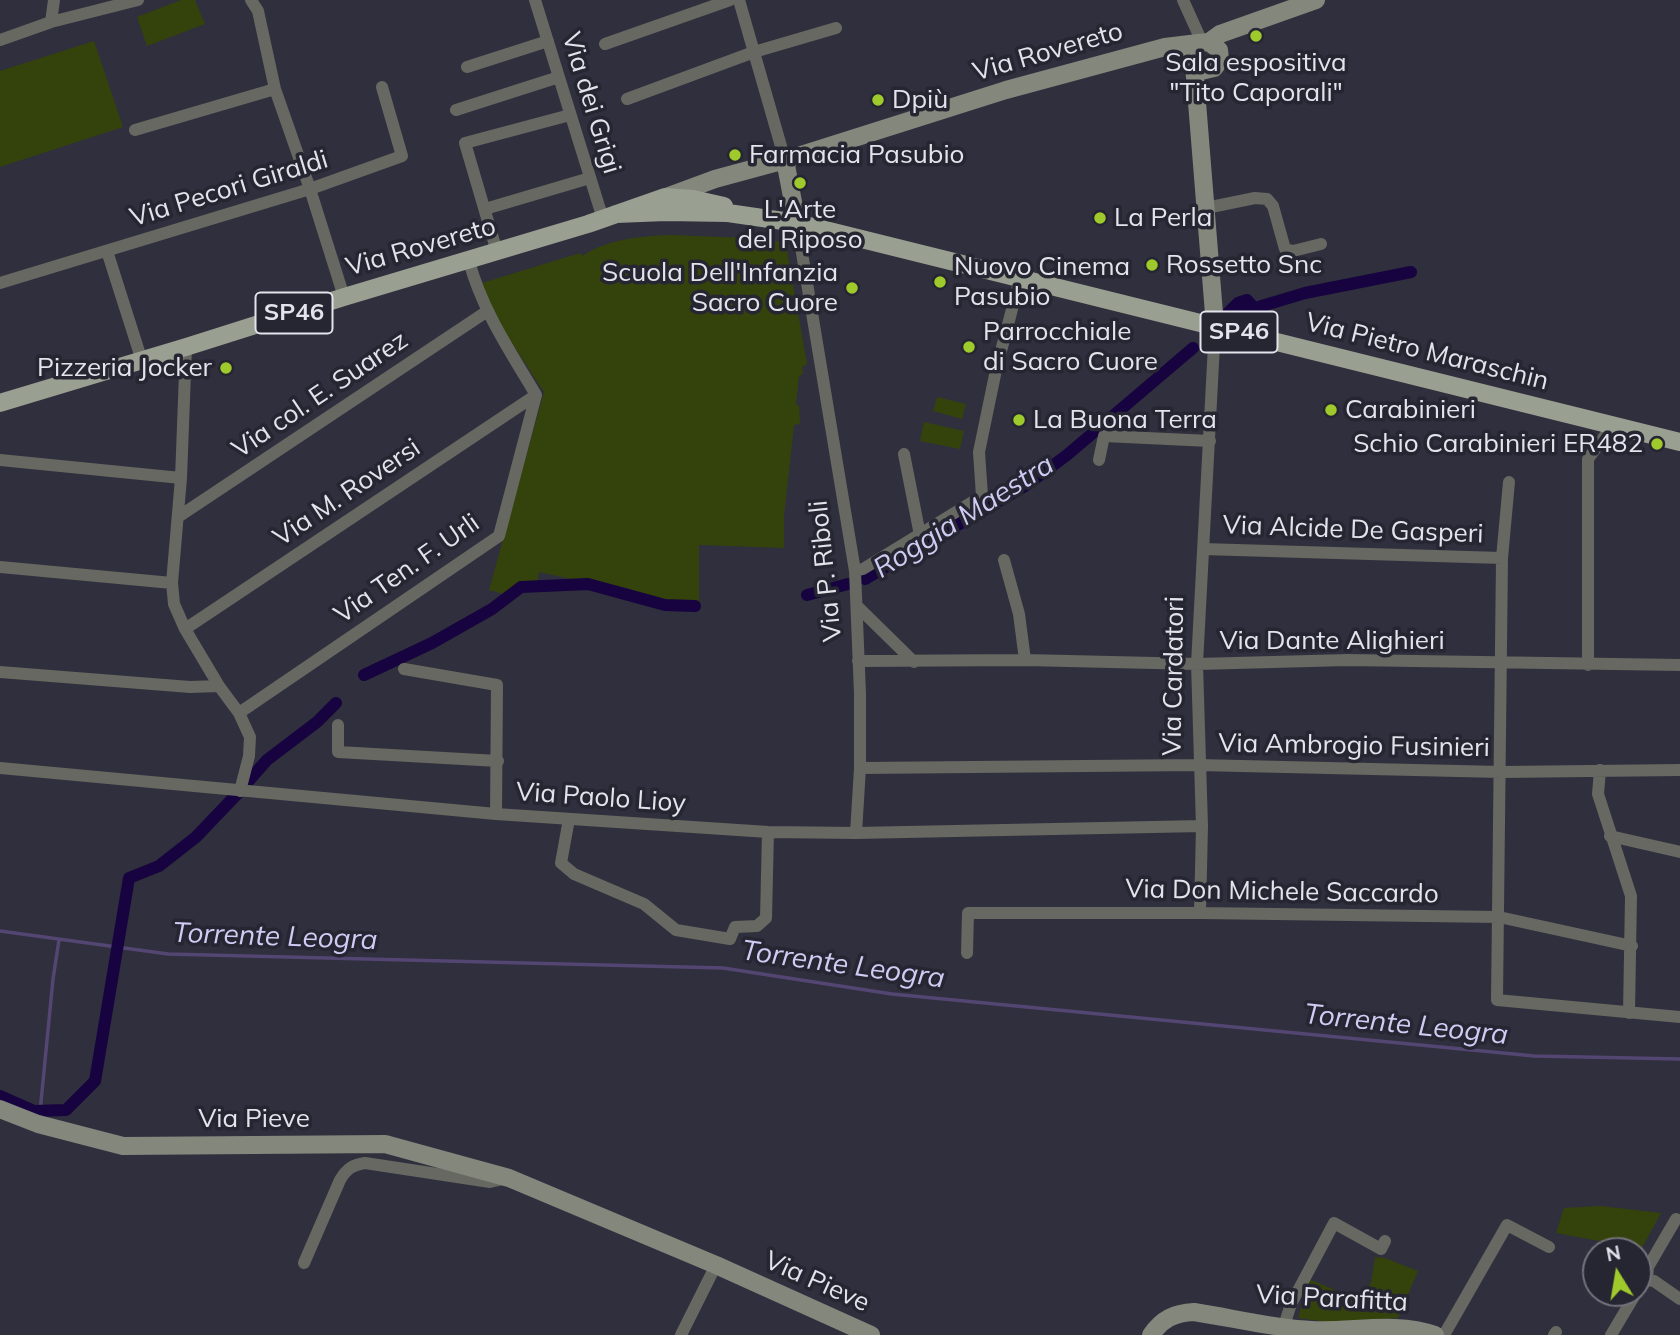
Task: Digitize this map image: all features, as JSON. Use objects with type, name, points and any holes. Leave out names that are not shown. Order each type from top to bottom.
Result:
[{"type":"main road","name":"Via Pietro Maraschin","points":[[706,192],[752,216]]},
{"type":"main road","name":"Via Pietro Maraschin","points":[[662,203],[797,223],[1680,442]]},
{"type":"main road","name":"Via Rovereto","points":[[0,403],[662,203]]},
{"type":"street","points":[[51,22],[54,0]]},
{"type":"street","points":[[0,40],[51,22],[138,0]]},
{"type":"street","points":[[251,0],[258,11],[275,89],[344,297]]},
{"type":"street","name":"Via dei Grigi","points":[[534,0],[590,178],[610,217]]},
{"type":"street","points":[[605,44],[730,0]]},
{"type":"street","points":[[739,0],[785,160],[797,223]]},
{"type":"street","points":[[1183,0],[1203,53]]},
{"type":"street","name":"Via Rovereto","points":[[662,203],[706,192],[785,160],[996,93],[1154,49],[1203,53],[1220,34],[1316,0]]},
{"type":"street","points":[[627,99],[754,52],[836,28]]},
{"type":"street","points":[[467,67],[548,41]]},
{"type":"street","name":"Via Cardatori","points":[[1200,913],[1202,826],[1197,664],[1215,326],[1197,95],[1203,53]]},
{"type":"street","points":[[456,110],[559,77]]},
{"type":"street","name":"Via Pecori Giraldi","points":[[0,283],[310,188],[402,156],[382,88]]},
{"type":"street","points":[[135,130],[275,89]]},
{"type":"street","points":[[497,252],[465,143],[570,114]]},
{"type":"street","points":[[485,209],[590,178]]},
{"type":"street","name":"Via Rovereto","points":[[662,203],[684,207],[706,192]]},
{"type":"street","points":[[1206,208],[1255,198],[1267,200],[1273,206],[1285,249],[1321,244]]},
{"type":"street","name":"Via P. Riboli","points":[[797,223],[855,571],[860,768],[856,833]]},
{"type":"street","points":[[107,251],[142,360]]},
{"type":"street","points":[[469,261],[486,312],[536,395]]},
{"type":"street","points":[[855,571],[863,569],[982,496],[979,452],[996,370],[1020,279]]},
{"type":"street","name":"Via col. E. Suarez","points":[[178,517],[486,312]]},
{"type":"street","points":[[186,347],[181,478],[172,583],[174,604],[184,629],[239,713],[250,737],[240,790]]},
{"type":"street","name":"Via M. Roversi","points":[[184,629],[536,395]]},
{"type":"street","name":"Via Ten. F. Urli","points":[[239,713],[499,536],[536,395]]},
{"type":"street","points":[[1588,665],[1588,460],[1612,426]]},
{"type":"street","points":[[1099,460],[1104,436],[1210,440]]},
{"type":"street","points":[[904,454],[920,535]]},
{"type":"street","points":[[0,460],[181,478]]},
{"type":"street","points":[[1509,482],[1502,558],[1497,1000],[1680,1017]]},
{"type":"street","name":"Via Alcide De Gasperi","points":[[1203,549],[1502,558]]},
{"type":"street","points":[[1004,560],[1019,614],[1025,660]]},
{"type":"street","points":[[0,567],[172,583]]},
{"type":"street","points":[[857,606],[914,662]]},
{"type":"street","name":"Via Dante Alighieri","points":[[858,661],[1025,660],[1197,664],[1348,660],[1680,666]]},
{"type":"street","points":[[404,668],[498,685],[496,814]]},
{"type":"street","points":[[0,673],[190,687],[219,686]]},
{"type":"street","points":[[338,725],[338,752],[498,761]]},
{"type":"street","name":"Via Ambrogio Fusinieri","points":[[860,768],[1199,765],[1501,772],[1680,770]]},
{"type":"street","name":"Via Paolo Lioy","points":[[0,768],[496,814],[768,832],[856,833],[1202,826]]},
{"type":"street","points":[[1601,770],[1598,794],[1631,896],[1629,1013]]},
{"type":"street","points":[[569,818],[561,863],[574,874],[644,904],[676,930],[730,939],[735,927],[757,926],[766,918],[768,832]]},
{"type":"street","points":[[1610,836],[1680,852]]},
{"type":"street","name":"Via Don Michele Saccardo","points":[[967,953],[968,913],[1200,913],[1499,918],[1632,946]]},
{"type":"street","name":"Via Pieve","points":[[0,1109],[38,1124],[123,1146],[385,1144],[509,1178],[716,1265],[871,1335]]},
{"type":"street","name":"Via Pieve","points":[[304,1263],[340,1180],[346,1170],[355,1165],[365,1163],[490,1182],[509,1178]]},
{"type":"street","points":[[1652,1260],[1676,1219]]},
{"type":"street","points":[[1282,1332],[1291,1304],[1334,1223],[1381,1249],[1385,1241]]},
{"type":"street","points":[[1444,1335],[1507,1225],[1549,1247]]},
{"type":"street","points":[[681,1335],[716,1265]]},
{"type":"street","points":[[1652,1282],[1680,1299]]},
{"type":"street","points":[[1611,1335],[1628,1307]]},
{"type":"street","name":"Via Parafitta","points":[[1151,1335],[1165,1319],[1194,1312],[1282,1332],[1379,1331],[1406,1328],[1435,1335]]},
{"type":"green space","points":[[181,0],[195,0],[205,24],[147,46],[137,17]]},
{"type":"green space","points":[[94,41],[123,127],[0,167],[0,71]]},
{"type":"green space","points":[[671,235],[782,242],[783,248],[787,250],[807,364],[802,367],[803,374],[799,376],[796,405],[799,405],[800,424],[794,425],[784,516],[784,548],[699,545],[699,606],[658,601],[627,588],[607,587],[539,572],[537,584],[504,594],[489,590],[544,392],[487,305],[482,283],[580,253],[582,256],[614,242]]},
{"type":"green space","points":[[937,397],[966,404],[962,419],[933,411]]},
{"type":"green space","points":[[924,422],[964,431],[960,449],[920,441]]},
{"type":"green space","points":[[1601,1206],[1661,1213],[1648,1237],[1582,1238],[1556,1233],[1564,1208]]},
{"type":"green space","points":[[1375,1257],[1385,1258],[1418,1271],[1398,1318],[1328,1322],[1298,1318],[1309,1279],[1359,1300],[1371,1282]]},
{"type":"waterway","name":"Roggia Maestra","points":[[1230,312],[1235,314],[1305,293],[1411,272]]},
{"type":"waterway","name":"Roggia Maestra","points":[[1228,313],[1238,303],[1247,300],[1254,308]]},
{"type":"waterway","name":"Roggia Maestra","points":[[865,579],[1028,484],[1067,455],[1193,348]]},
{"type":"waterway","name":"Roggia Maestra","points":[[364,675],[432,643],[492,609],[521,587],[588,584],[665,605],[695,606]]},
{"type":"waterway","name":"Roggia Maestra","points":[[807,595],[848,584]]},
{"type":"waterway","name":"Roggia Maestra","points":[[244,786],[267,760],[317,722],[336,703]]},
{"type":"waterway","name":"Roggia Maestra","points":[[0,1096],[34,1111],[66,1110],[95,1081],[129,878],[159,866],[196,837],[238,793]]},
{"type":"waterway","name":"Torrente Leogra","points":[[0,931],[168,954],[723,968],[892,994],[1534,1056],[1680,1059]]},
{"type":"waterway","points":[[40,1112],[59,940]]},
{"type":"place","name":"Sala espositiva \"Tito Caporali\"","points":[[1256,36]]},
{"type":"place","name":"Dpiù","points":[[878,100]]},
{"type":"place","name":"Farmacia Pasubio","points":[[735,155]]},
{"type":"place","name":"L'Arte del Riposo","points":[[800,183]]},
{"type":"place","name":"La Perla","points":[[1100,218]]},
{"type":"place","name":"Rossetto Snc","points":[[1152,265]]},
{"type":"place","name":"Nuovo Cinema Pasubio","points":[[940,282]]},
{"type":"place","name":"Scuola Dell'Infanzia Sacro Cuore","points":[[852,288]]},
{"type":"place","name":"Parrocchiale di Sacro Cuore","points":[[969,347]]},
{"type":"place","name":"Pizzeria Jocker","points":[[226,368]]},
{"type":"place","name":"Carabinieri","points":[[1331,410]]},
{"type":"place","name":"La Buona Terra","points":[[1019,420]]},
{"type":"place","name":"Schio Carabinieri ER482","points":[[1657,444]]}]
